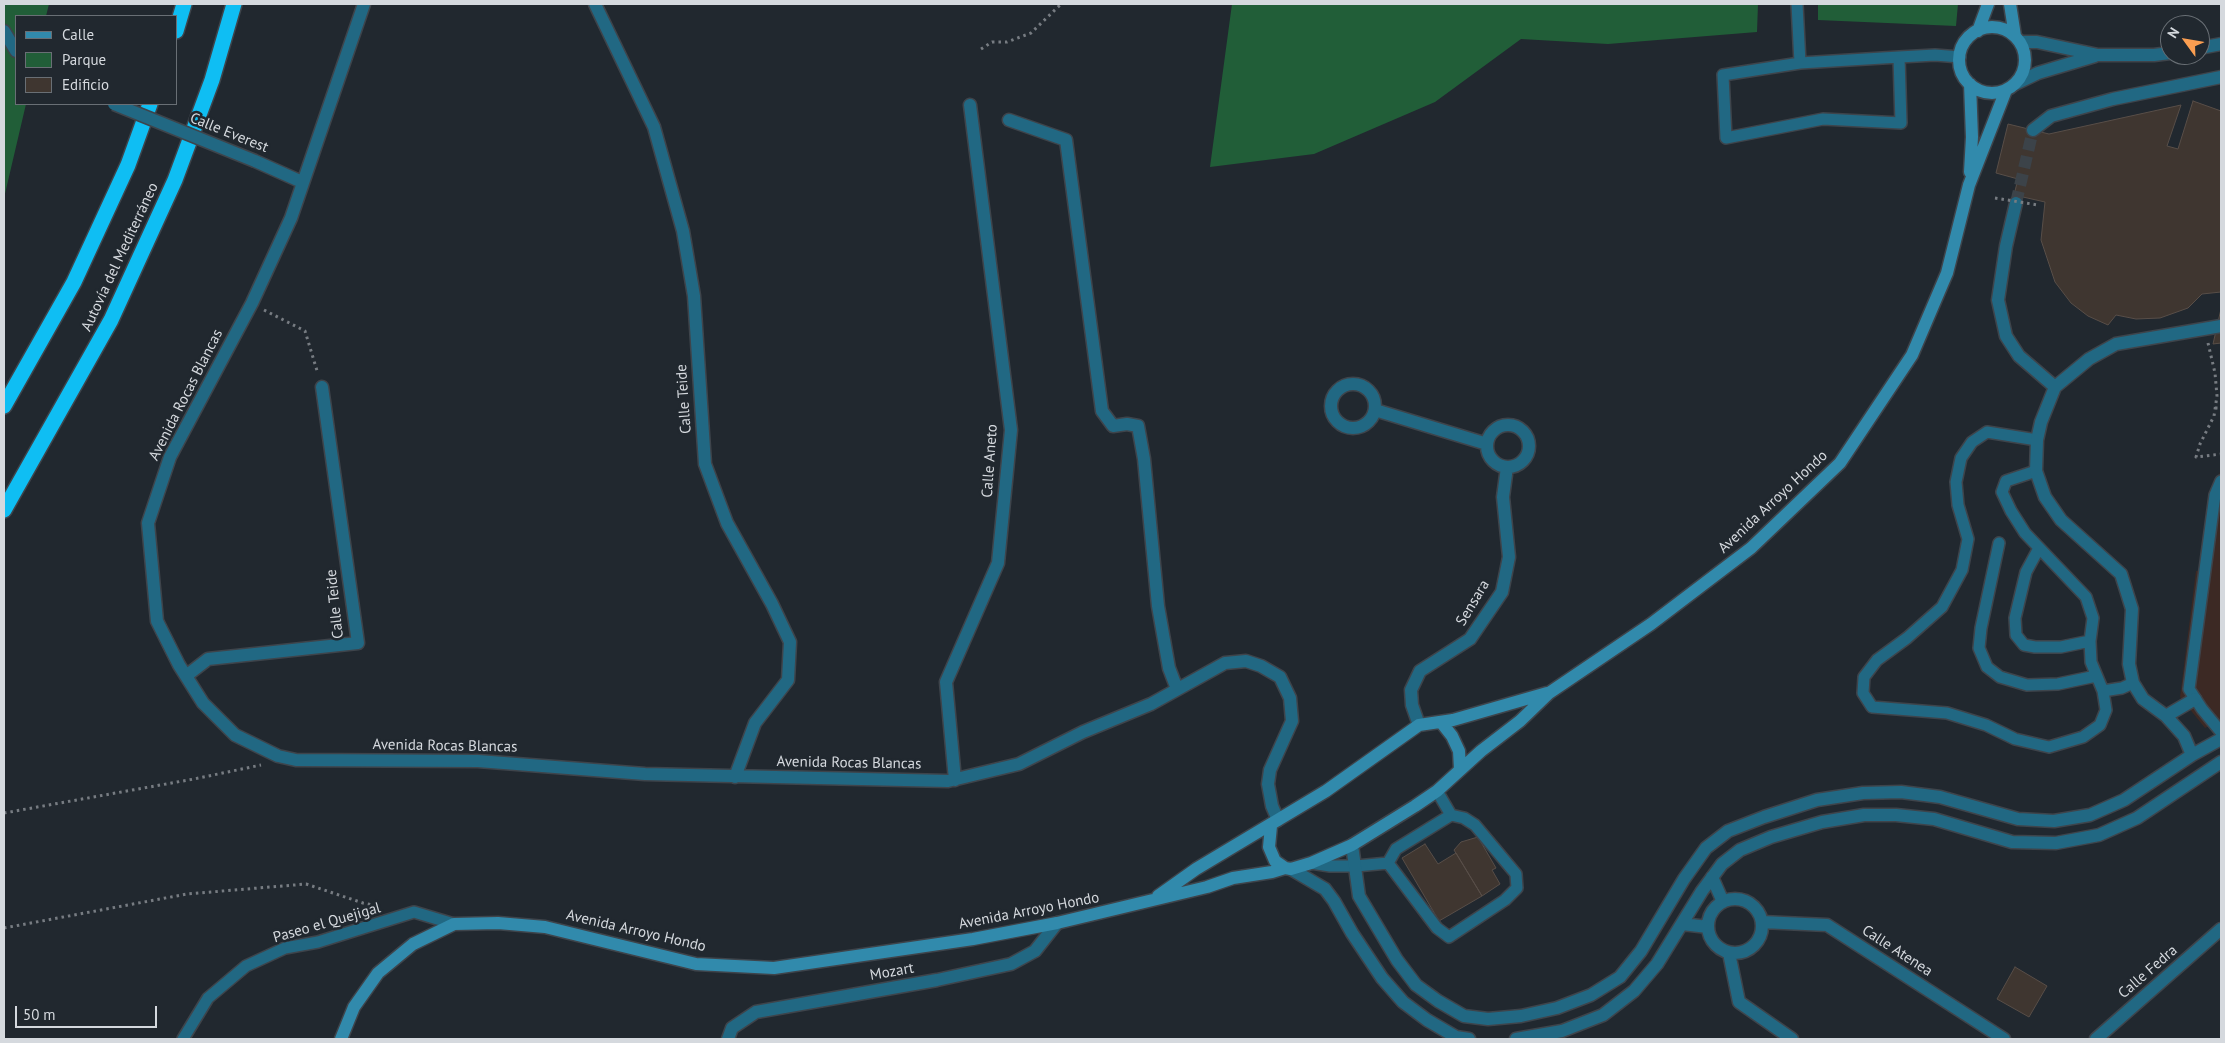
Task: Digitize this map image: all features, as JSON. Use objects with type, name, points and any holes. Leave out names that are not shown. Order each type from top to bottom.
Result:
[{"type":"highway","points":[[178,24],[184,4]]},
{"type":"highway","name":"Autovía del Mediterráneo","points":[[4,510],[111,320],[175,180],[212,80],[234,4]]},
{"type":"highway","name":"Autovía del Mediterráneo","points":[[4,406],[74,282],[128,165],[150,105]]},
{"type":"main road","points":[[1978,31],[1988,4]]},
{"type":"main road","points":[[2010,4],[2017,39],[2026,56],[2024,72],[2011,87],[1987,93],[1970,84],[1964,77],[1960,58],[1963,46],[1969,37],[1978,31],[1990,27],[2003,29],[2017,39]]},
{"type":"main road","name":"Avenida Arroyo Hondo","points":[[1969,185],[1972,137],[1970,84]]},
{"type":"main road","name":"Avenida Arroyo Hondo","points":[[342,1039],[354,1007],[378,973],[413,944],[454,924],[498,923],[545,927],[696,964],[774,968],[973,939],[1057,923],[1207,887],[1233,878],[1288,869],[1311,863],[1352,845],[1437,791],[1460,769],[1520,721],[1549,693],[1651,624],[1751,548],[1840,464],[1912,355],[1947,272],[1969,185],[2011,87]]},
{"type":"main road","name":"Avenida Arroyo Hondo","points":[[1152,900],[1196,869],[1326,791],[1419,725],[1441,722],[1549,693]]},
{"type":"main road","points":[[1441,722],[1452,736],[1459,752],[1460,769]]},
{"type":"main road","points":[[1274,823],[1269,847],[1275,861],[1288,869]]},
{"type":"street","name":"Avenida Rocas Blancas","points":[[364,4],[291,218],[252,303],[170,457],[148,523],[157,621],[186,676],[203,703],[235,735],[278,756],[296,760],[478,761],[645,774],[948,781],[1019,764],[1082,732],[1150,704],[1225,663],[1246,661],[1261,666],[1280,677],[1290,698],[1292,721],[1270,770],[1268,784],[1274,823]]},
{"type":"street","name":"Calle Teide","points":[[595,4],[654,127],[683,231],[694,296],[705,464],[727,522],[772,604],[790,642],[788,680],[756,724],[736,777]]},
{"type":"street","points":[[4,31],[15,49]]},
{"type":"street","points":[[2017,39],[2098,55],[2160,54]]},
{"type":"street","points":[[2011,87],[2038,73],[2098,55]]},
{"type":"street","points":[[2033,130],[2051,116],[2113,99],[2221,77]]},
{"type":"street","name":"Calle Everest","points":[[116,105],[302,182]]},
{"type":"street","name":"Calle Aneto","points":[[955,780],[946,682],[998,563],[1011,430],[970,105]]},
{"type":"street","points":[[1009,120],[1066,140],[1102,411],[1113,426],[1127,424],[1138,426],[1144,459],[1158,606],[1169,668],[1177,689]]},
{"type":"street","points":[[2016,203],[2006,246],[1998,300],[2006,336],[2019,356],[2055,387]]},
{"type":"street","points":[[2192,755],[2184,736],[2166,716],[2143,699],[2133,683],[2129,664],[2132,609],[2121,574],[2061,520],[2045,497],[2036,471],[2037,440],[2041,422],[2055,387],[2089,359],[2116,344],[2221,326]]},
{"type":"street","name":"Calle Teide","points":[[186,676],[208,659],[358,643],[322,387]]},
{"type":"street","points":[[1376,410],[1487,444]]},
{"type":"street","points":[[1505,425],[1518,428],[1524,432],[1529,445],[1528,452],[1520,463],[1507,468],[1494,463],[1487,451],[1487,444],[1493,432],[1505,425]]},
{"type":"street","name":"Sensara","points":[[1419,725],[1412,704],[1411,690],[1420,671],[1470,640],[1502,592],[1508,557],[1503,497],[1507,468]]},
{"type":"street","points":[[2166,716],[2195,699]]},
{"type":"street","points":[[1352,845],[1356,866],[1358,896],[1397,960],[1416,985],[1438,1001],[1464,1016],[1488,1019],[1521,1016],[1557,1008],[1592,995],[1620,977],[1641,951],[1684,879],[1706,848],[1728,831],[1817,800],[1863,793],[1901,792],[1940,797],[2018,819],[2054,821],[2090,815],[2124,800],[2192,755],[2221,739]]},
{"type":"street","points":[[1516,1039],[1562,1030],[1603,1015],[1634,991],[1657,964],[1722,864],[1740,850],[1771,837],[1822,822],[1864,816],[1896,815],[1934,819],[2012,842],[2056,843],[2099,835],[2137,818],[2221,762]]},
{"type":"street","points":[[1288,869],[1325,889],[1382,978],[1403,1002],[1426,1020],[1456,1037],[1469,1039]]},
{"type":"street","points":[[1712,877],[1723,902]]},
{"type":"street","points":[[1732,900],[1742,900],[1750,904],[1757,910],[1762,922],[1762,932],[1755,945],[1748,951],[1729,953],[1715,944],[1710,936],[1708,927],[1716,907],[1723,902],[1732,900]]},
{"type":"street","name":"Calle Atenea","points":[[1762,922],[1827,925],[2004,1039]]},
{"type":"street","name":"Mozart","points":[[728,1039],[732,1028],[756,1012],[937,980],[1011,964],[1035,951],[1057,923]]},
{"type":"street","points":[[1682,924],[1708,927]]},
{"type":"street","name":"Calle Fedra","points":[[2096,1039],[2221,929]]},
{"type":"street","points":[[1729,953],[1739,1002],[1792,1039]]},
{"type":"lane","points":[[1797,4],[1800,63]]},
{"type":"lane","points":[[1899,57],[1901,122],[1823,119],[1726,138],[1723,75],[1800,63],[1899,57],[1935,56],[1960,58]]},
{"type":"lane","points":[[2036,471],[2006,480],[2002,492],[2025,534],[2086,597],[2093,618],[2090,641],[2091,662],[2103,691],[2106,710],[2100,725],[2083,737],[2049,747],[2015,739],[1986,725],[1947,713],[1872,707],[1863,693],[1864,677],[1877,660],[1907,638],[1942,607],[1962,570],[1968,539],[1958,505],[1956,482],[1961,458],[1972,442],[1987,432],[2037,440]]},
{"type":"lane","points":[[2221,481],[2215,495],[2189,689],[2221,732]]},
{"type":"lane","points":[[1999,543],[1981,628],[1980,648],[1987,667],[2000,677],[2027,685],[2058,684],[2096,676]]},
{"type":"lane","points":[[2039,548],[2026,572],[2014,618],[2016,635],[2024,645],[2035,648],[2061,647],[2090,641]]},
{"type":"lane","points":[[2103,691],[2122,688],[2133,683]]},
{"type":"lane","points":[[1437,791],[1451,815]]},
{"type":"lane","points":[[1451,815],[1464,818],[1475,825],[1516,874],[1517,888],[1505,900],[1449,937],[1436,928],[1388,863],[1396,849],[1451,815]]},
{"type":"lane","points":[[1311,863],[1330,866],[1356,866],[1388,863]]},
{"type":"lane","points":[[414,912],[454,924]]},
{"type":"lane","name":"Paseo el Quejigal","points":[[183,1039],[208,998],[246,966],[285,948],[318,942],[414,912]]},
{"type":"path","points":[[981,49],[992,42],[1007,42],[1031,33],[1061,4]]},
{"type":"path","points":[[1995,198],[2038,205]]},
{"type":"path","points":[[252,303],[305,331],[322,387]]},
{"type":"path","points":[[2205,328],[2215,373],[2217,396],[2214,416],[2200,444],[2196,457],[2221,454]]},
{"type":"path","points":[[2215,408],[2221,408]]},
{"type":"path","points":[[4,813],[194,779],[260,765],[278,756]]},
{"type":"path","points":[[4,928],[187,894],[306,884],[363,903],[414,912]]},
{"type":"shaded area","points":[[2221,469],[2221,721],[2205,728],[2180,697],[2196,571],[2199,571],[2209,507]]},
{"type":"green space","points":[[4,4],[49,4],[46,15],[15,15],[15,105],[26,105],[4,198]]},
{"type":"green space","points":[[1232,4],[1758,4],[1757,32],[1608,44],[1521,39],[1435,102],[1314,154],[1210,167]]},
{"type":"green space","points":[[1818,4],[1958,4],[1956,26],[1818,20]]},
{"type":"building","points":[[2193,101],[2221,111],[2221,292],[2202,294],[2188,308],[2160,318],[2136,319],[2116,315],[2108,325],[2088,316],[2071,303],[2055,282],[2041,240],[2045,202],[2014,195],[2018,179],[1996,173],[2008,124],[2049,134],[2181,105],[2167,146],[2178,149]]},
{"type":"building","points":[[2221,309],[2221,343],[2213,344]]},
{"type":"building","points":[[1478,837],[1496,868],[1492,870],[1500,884],[1482,896],[1454,850],[1461,842]]},
{"type":"building","points":[[1425,844],[1438,864],[1456,853],[1482,896],[1439,921],[1402,858]]},
{"type":"building","points":[[2015,967],[2047,986],[2029,1017],[1997,999]]},
{"type":"tunnel","points":[[2016,203],[2033,130]]}]
